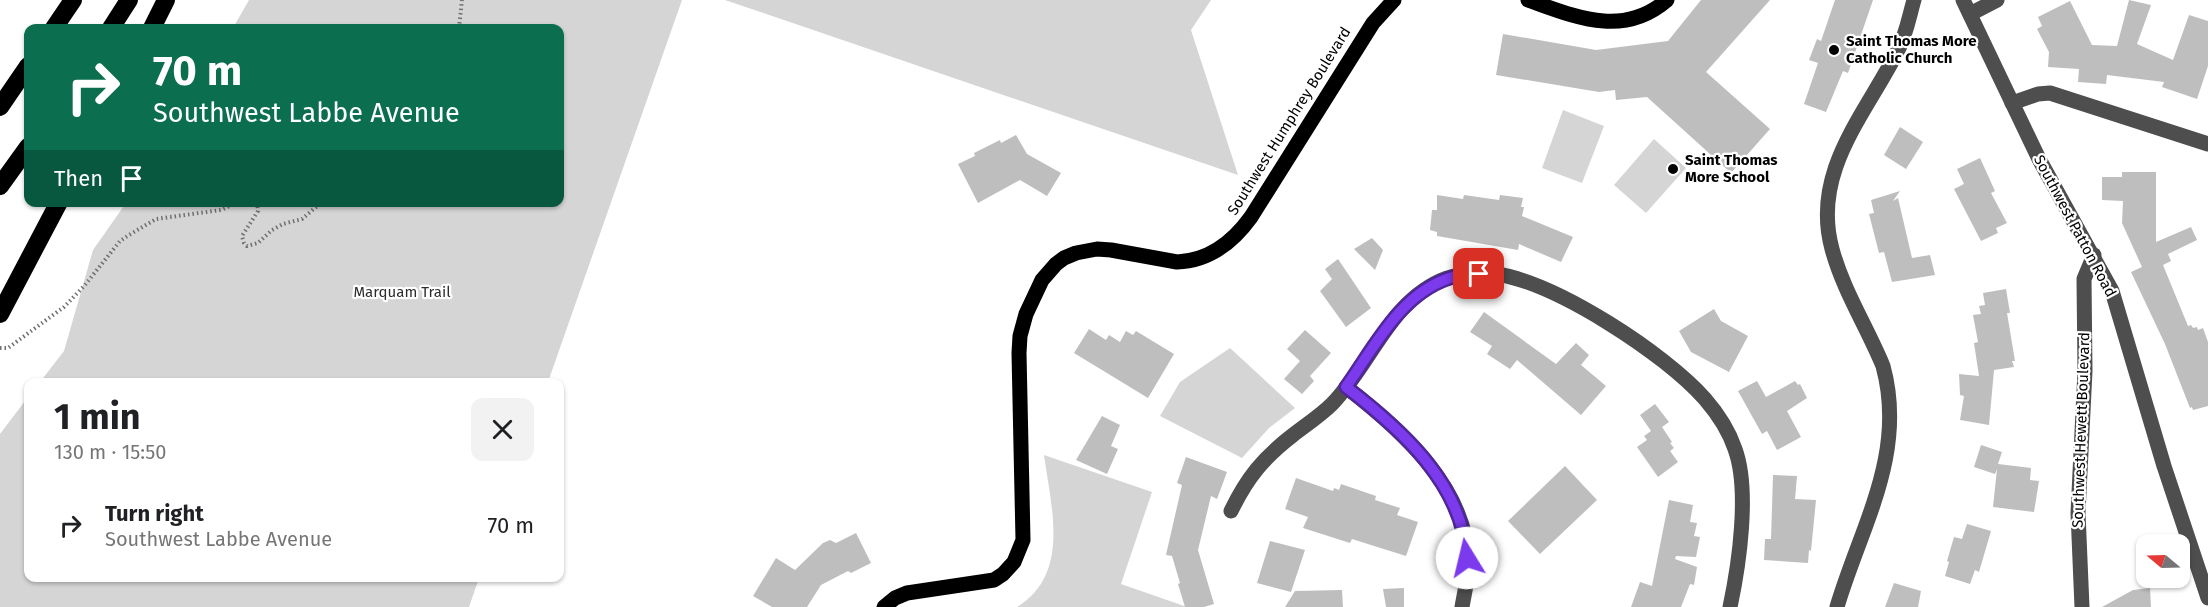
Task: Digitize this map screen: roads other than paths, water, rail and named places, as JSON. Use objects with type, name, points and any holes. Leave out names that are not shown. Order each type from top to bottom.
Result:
[{"type":"highway","points":[[57,24],[73,0]]},
{"type":"highway","points":[[114,24],[129,0]]},
{"type":"highway","points":[[154,24],[166,0]]},
{"type":"highway","points":[[0,107],[24,72]]},
{"type":"highway","points":[[0,186],[24,153]]},
{"type":"highway","points":[[0,314],[56,207]]},
{"type":"main road","name":"Southwest Humphrey Boulevard","points":[[884,607],[895,598],[907,593],[994,580],[1004,574],[1020,552],[1023,523],[1020,336],[1033,297],[1042,280],[1056,264],[1076,253],[1097,249],[1187,261],[1206,256],[1229,242],[1251,217],[1372,23],[1394,0]]},
{"type":"main road","points":[[1528,0],[1576,16],[1604,22],[1619,22],[1646,15],[1667,0]]},
{"type":"street","points":[[1837,607],[1882,479],[1891,423],[1883,366],[1831,246],[1828,218],[1830,186],[1843,147],[1899,50],[1914,0]]},
{"type":"street","name":"Southwest Patton Road","points":[[1963,0],[2039,159],[2112,291],[2164,466],[2208,598]]},
{"type":"street","points":[[1970,14],[1996,0]]},
{"type":"street","points":[[2012,103],[2038,94],[2050,93],[2208,144]]},
{"type":"street","name":"Southwest Hewett Boulevard","points":[[2082,607],[2078,513],[2085,371],[2084,279],[2094,255]]},
{"type":"street","points":[[1231,512],[1255,469],[1270,453],[1332,404],[1375,343],[1399,314],[1429,288],[1447,279],[1460,275],[1495,274],[1514,278],[1555,295],[1616,328],[1663,361],[1704,398],[1729,434],[1740,466],[1741,521],[1730,607]]},
{"type":"street","points":[[1346,387],[1400,432],[1436,473],[1451,497],[1467,544],[1468,571],[1462,607]]},
{"type":"place","name":"Saint Thomas More Catholic Church","points":[[1834,50]]},
{"type":"place","name":"Saint Thomas More School","points":[[1673,169]]},
{"type":"park label","name":"Marquam Trail","points":[[402,292]]}]
